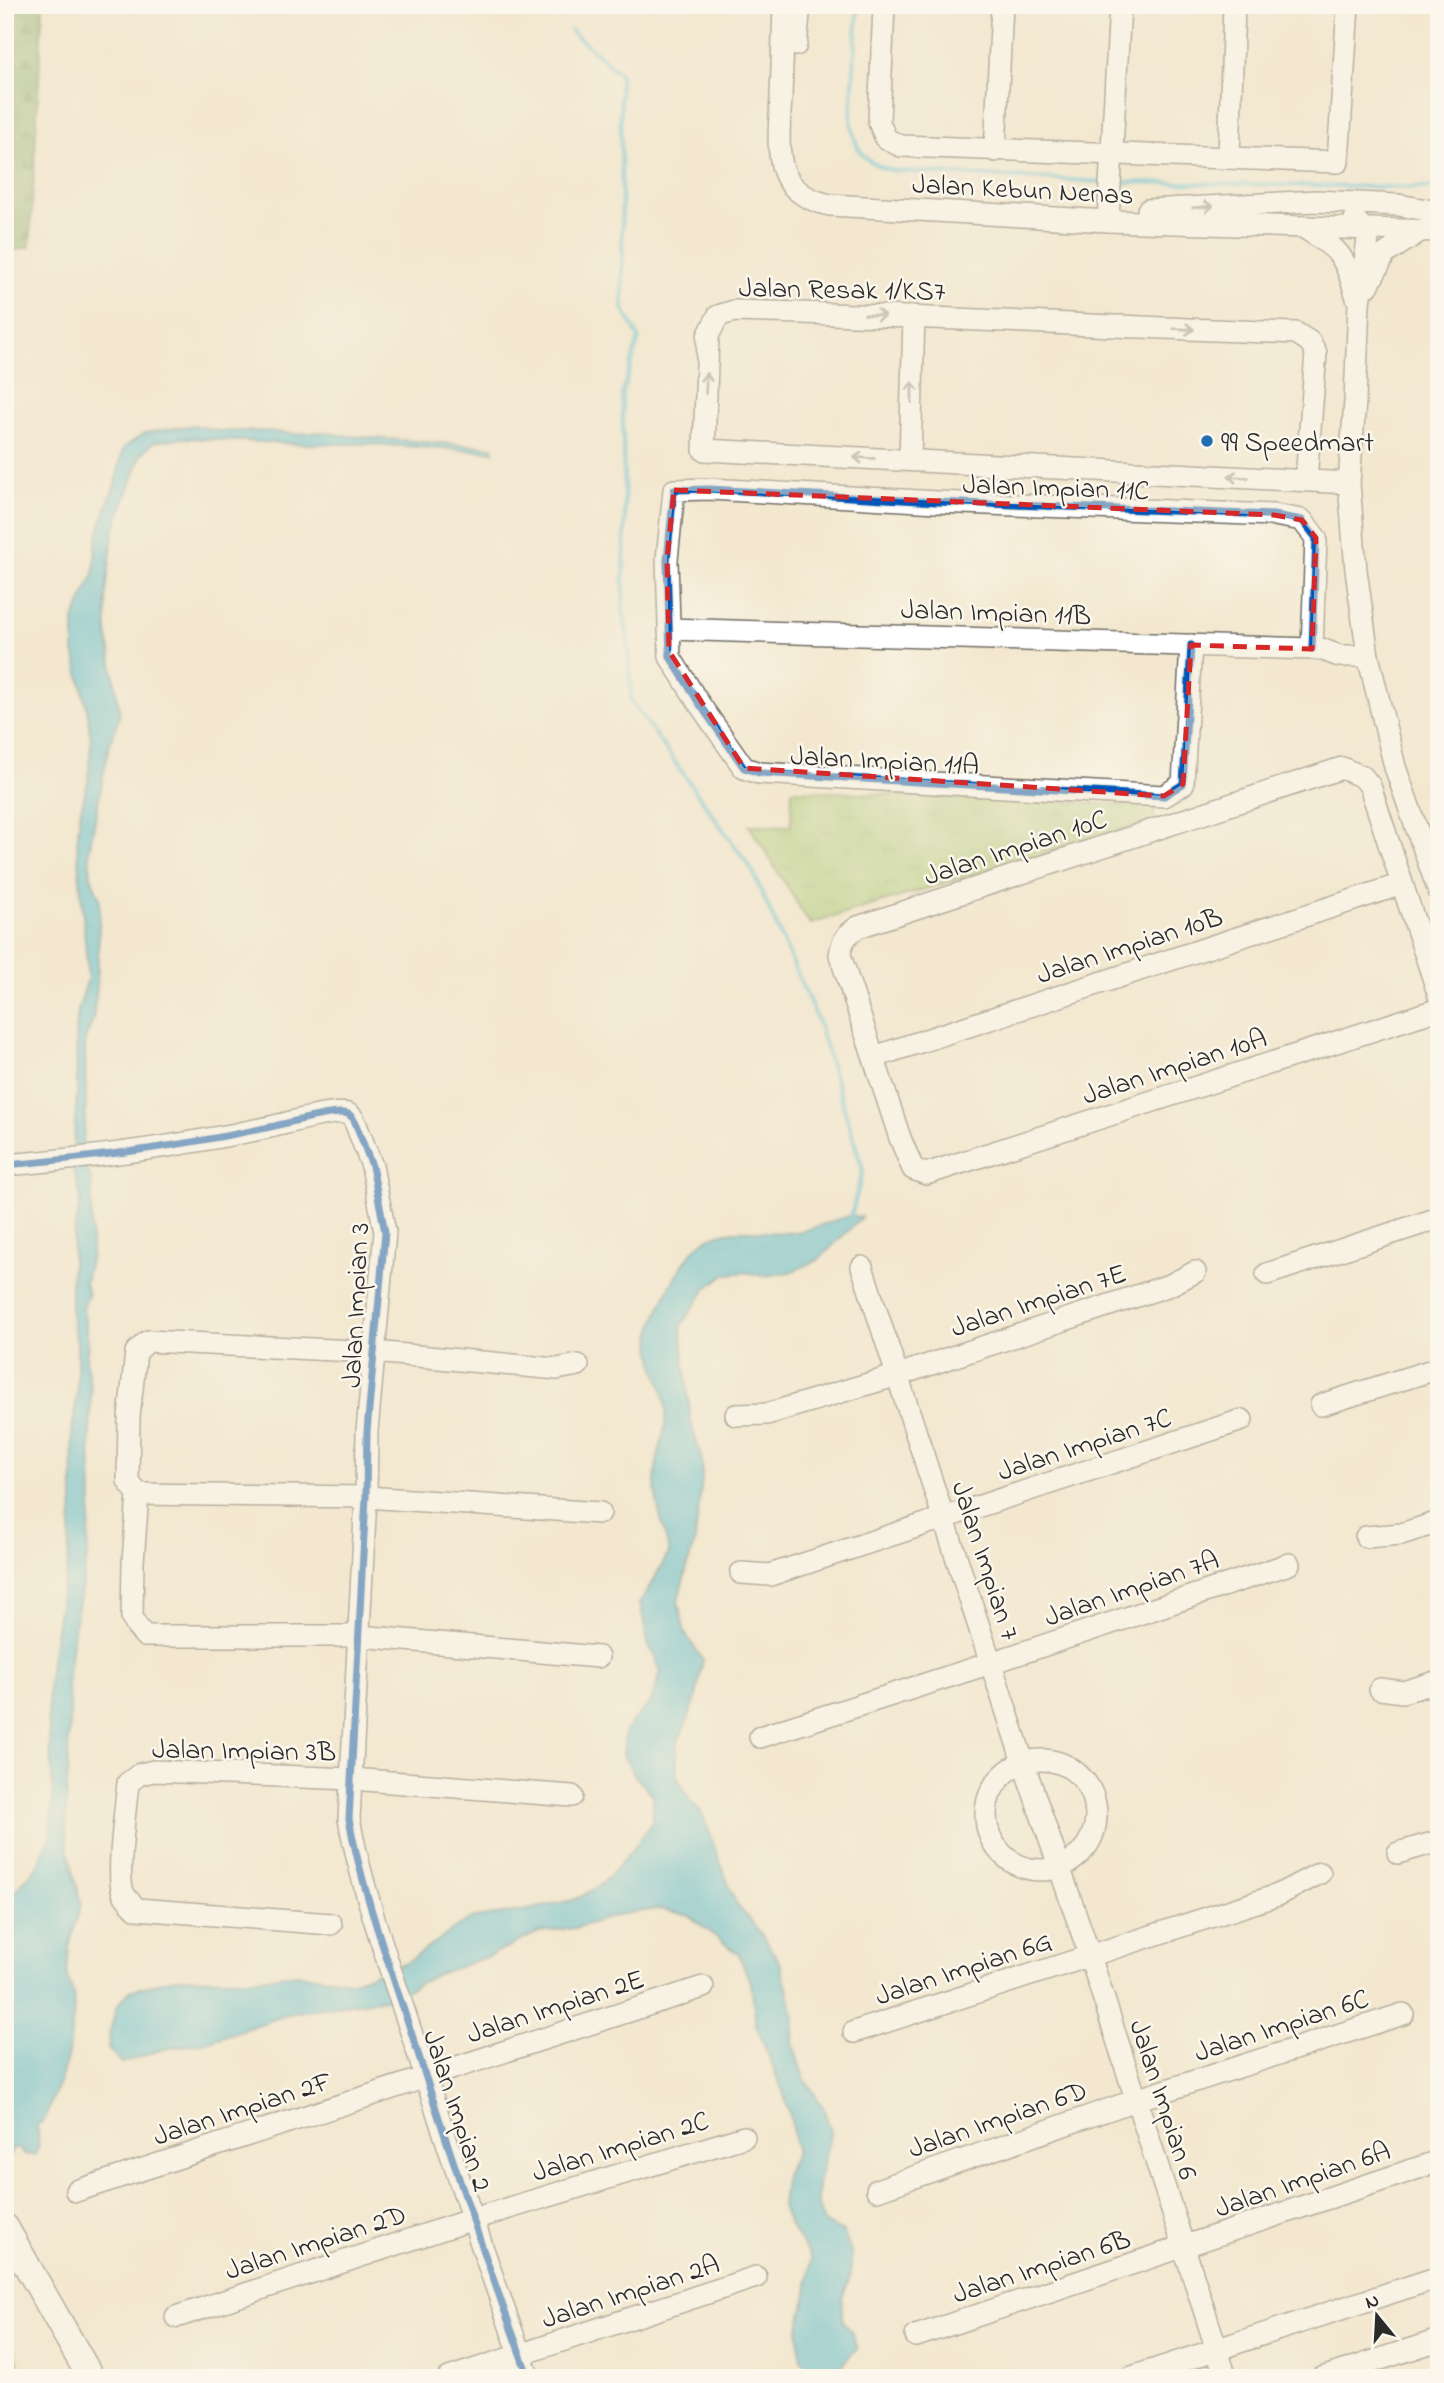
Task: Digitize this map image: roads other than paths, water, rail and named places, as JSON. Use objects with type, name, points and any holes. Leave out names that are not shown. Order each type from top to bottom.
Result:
[{"type":"main road","points":[[5,2227],[91,2378]]},
{"type":"street","name":"Jalan Kebun Nenas","points":[[784,5],[779,131],[781,157],[785,173],[792,185],[814,202],[830,205],[1430,231]]},
{"type":"street","name":"Jalan Kebun Nenas","points":[[800,5],[789,136],[796,169],[813,187],[825,193],[838,197],[1084,208],[1108,215],[1132,210],[1293,202],[1398,205],[1439,213]]},
{"type":"street","points":[[884,5],[879,122],[886,139],[901,146],[1338,162],[1348,5]]},
{"type":"street","points":[[995,150],[1002,5]]},
{"type":"street","points":[[1108,215],[1120,5]]},
{"type":"street","points":[[1229,159],[1234,5]]},
{"type":"street","points":[[1084,208],[1105,196],[1111,181]]},
{"type":"street","points":[[1111,181],[1117,197],[1132,210]]},
{"type":"street","points":[[1293,202],[1347,214],[1363,228],[1368,240],[1359,303],[1349,483],[1356,570],[1367,650],[1395,767],[1439,892]]},
{"type":"street","points":[[1363,228],[1374,220],[1393,215],[1439,213]]},
{"type":"street","points":[[1303,227],[1336,249],[1344,259],[1359,303]]},
{"type":"street","points":[[1359,303],[1385,254],[1430,231]]},
{"type":"street","name":"Jalan Resak 1/KS7","points":[[1306,480],[1316,353],[1310,342],[1296,333],[734,311],[718,316],[708,336],[704,450],[1349,483]]},
{"type":"street","points":[[910,460],[914,316]]},
{"type":"street","name":"Jalan Impian 11C","points":[[674,490],[709,489],[937,502],[1274,515],[1302,520],[1316,538],[1317,649]]},
{"type":"street","name":"Jalan Impian 11A","points":[[674,490],[667,560],[670,657],[744,768],[758,772],[1164,796],[1183,784],[1191,645]]},
{"type":"street","name":"Jalan Impian 11B","points":[[669,629],[1317,649],[1340,643],[1367,650]]},
{"type":"street","name":"Jalan Impian 10C","points":[[874,1057],[840,955],[846,935],[858,927],[1342,768],[1363,777],[1370,786],[1402,884]]},
{"type":"street","points":[[1402,884],[1439,996]]},
{"type":"street","name":"Jalan Impian 10B","points":[[874,1057],[1402,884]]},
{"type":"street","name":"Jalan Impian 10A","points":[[874,1057],[913,1169],[926,1174],[1439,1009]]},
{"type":"street","name":"Jalan Impian 3","points":[[5,1165],[112,1156],[329,1114],[351,1115],[372,1166],[385,1232],[367,1432],[349,1819],[355,1853]]},
{"type":"street","points":[[1267,1274],[1439,1218]]},
{"type":"street","name":"Jalan Impian 7","points":[[862,1267],[1058,1867]]},
{"type":"street","name":"Jalan Impian 7E","points":[[736,1415],[767,1415],[898,1375],[1170,1284],[1195,1272]]},
{"type":"street","points":[[578,1365],[557,1369],[374,1352],[148,1341],[136,1352],[129,1417],[128,1481],[138,1494],[132,1617],[145,1636],[359,1636],[598,1657]]},
{"type":"street","points":[[1321,1405],[1439,1368]]},
{"type":"street","name":"Jalan Impian 7C","points":[[741,1573],[770,1575],[1242,1420]]},
{"type":"street","points":[[138,1494],[366,1497],[600,1513]]},
{"type":"street","points":[[1366,1536],[1401,1534],[1439,1522]]},
{"type":"street","name":"Jalan Impian 7A","points":[[760,1737],[1289,1563]]},
{"type":"street","points":[[1380,1689],[1403,1692],[1439,1681]]},
{"type":"street","points":[[1038,1759],[1056,1761],[1072,1768],[1085,1780],[1093,1796],[1097,1813],[1087,1846],[1074,1859],[1058,1867],[1040,1870],[1021,1866],[1005,1857],[993,1842],[986,1824],[986,1806],[992,1788],[1004,1773],[1023,1762],[1038,1759]]},
{"type":"street","name":"Jalan Impian 3B","points":[[331,1924],[137,1909],[126,1898],[122,1889],[122,1843],[128,1783],[140,1774],[154,1770],[352,1779]]},
{"type":"street","points":[[352,1779],[572,1796]]},
{"type":"street","points":[[1398,1853],[1439,1840]]},
{"type":"street","name":"Jalan Impian 2","points":[[355,1853],[425,2077],[529,2378]]},
{"type":"street","name":"Jalan Impian 6","points":[[1058,1867],[1090,1956],[1226,2378]]},
{"type":"street","name":"Jalan Impian 6G","points":[[854,2032],[1278,1895],[1320,1873]]},
{"type":"street","name":"Jalan Impian 2E","points":[[425,2077],[703,1987]]},
{"type":"street","name":"Jalan Impian 6C","points":[[1136,2100],[1403,2014]]},
{"type":"street","name":"Jalan Impian 2F","points":[[76,2191],[425,2077]]},
{"type":"street","name":"Jalan Impian 6D","points":[[877,2190],[1136,2100]]},
{"type":"street","name":"Jalan Impian 2C","points":[[473,2219],[744,2137]]},
{"type":"street","name":"Jalan Impian 6A","points":[[1184,2247],[1439,2161]]},
{"type":"street","name":"Jalan Impian 2D","points":[[176,2317],[473,2219]]},
{"type":"street","name":"Jalan Impian 6B","points":[[916,2336],[1184,2247]]},
{"type":"street","name":"Jalan Impian 2A","points":[[449,2378],[757,2277]]},
{"type":"street","points":[[1129,2378],[1439,2277]]},
{"type":"street","points":[[1322,2378],[1439,2340]]},
{"type":"water","points":[[194,425],[220,431],[297,434],[321,432],[493,447],[494,452],[369,444],[300,444],[182,438],[154,442],[141,455],[113,534],[106,593],[107,631],[120,715],[109,746],[89,851],[91,876],[100,900],[97,988],[93,1020],[85,1040],[86,1107],[83,1144],[85,1162],[92,1182],[91,1256],[85,1282],[88,1296],[83,1308],[88,1341],[86,1362],[91,1390],[92,1497],[87,1558],[67,1685],[70,1706],[67,1843],[81,1904],[69,1948],[67,1976],[73,1993],[74,2010],[69,2051],[62,2075],[44,2120],[37,2125],[39,2146],[35,2155],[22,2154],[20,2149],[12,2149],[10,2156],[5,2156],[5,1901],[36,1868],[50,1838],[53,1796],[48,1715],[49,1674],[67,1573],[73,1501],[72,1430],[77,1393],[77,1343],[71,1316],[71,1287],[73,1239],[81,1198],[72,1165],[77,1092],[78,1010],[88,978],[77,843],[80,813],[88,781],[91,744],[88,714],[74,651],[74,619],[94,573],[96,543],[115,485],[123,448],[145,433]]},
{"type":"water","points":[[851,1216],[862,1217],[817,1261],[790,1272],[764,1276],[745,1272],[723,1275],[706,1289],[681,1326],[691,1422],[702,1460],[702,1479],[695,1539],[678,1600],[685,1633],[703,1660],[695,1702],[677,1744],[677,1776],[690,1800],[702,1813],[736,1904],[760,1932],[780,1963],[794,2014],[793,2043],[803,2076],[823,2107],[831,2131],[818,2185],[818,2206],[824,2223],[843,2232],[851,2252],[851,2275],[842,2299],[843,2322],[852,2333],[857,2348],[841,2366],[825,2372],[810,2370],[801,2360],[798,2330],[807,2294],[811,2258],[789,2224],[782,2207],[785,2176],[796,2151],[782,2089],[756,2025],[751,1983],[739,1955],[688,1915],[659,1909],[622,1914],[575,1928],[539,1932],[489,1956],[433,1976],[392,1998],[295,2012],[204,2043],[164,2049],[122,2063],[108,2049],[117,2006],[130,1991],[175,1978],[243,1979],[299,1974],[353,1981],[407,1962],[469,1919],[577,1899],[603,1883],[634,1848],[653,1820],[653,1795],[636,1777],[623,1756],[625,1730],[651,1702],[661,1671],[648,1644],[640,1603],[669,1553],[655,1485],[666,1417],[665,1398],[651,1344],[656,1319],[679,1271],[698,1246],[707,1239],[718,1234],[740,1231],[802,1231]]},
{"type":"waterway","points":[[858,5],[851,117],[858,147],[868,160],[897,171],[1105,182]]},
{"type":"waterway","points":[[571,31],[620,74],[623,308],[639,338],[622,394],[625,524],[623,611],[628,638],[631,701],[752,870],[817,1019],[863,1170],[851,1216]]},
{"type":"waterway","points":[[1118,182],[1439,188]]},
{"type":"place","name":"99 Speedmart","points":[[1207,441]]}]
